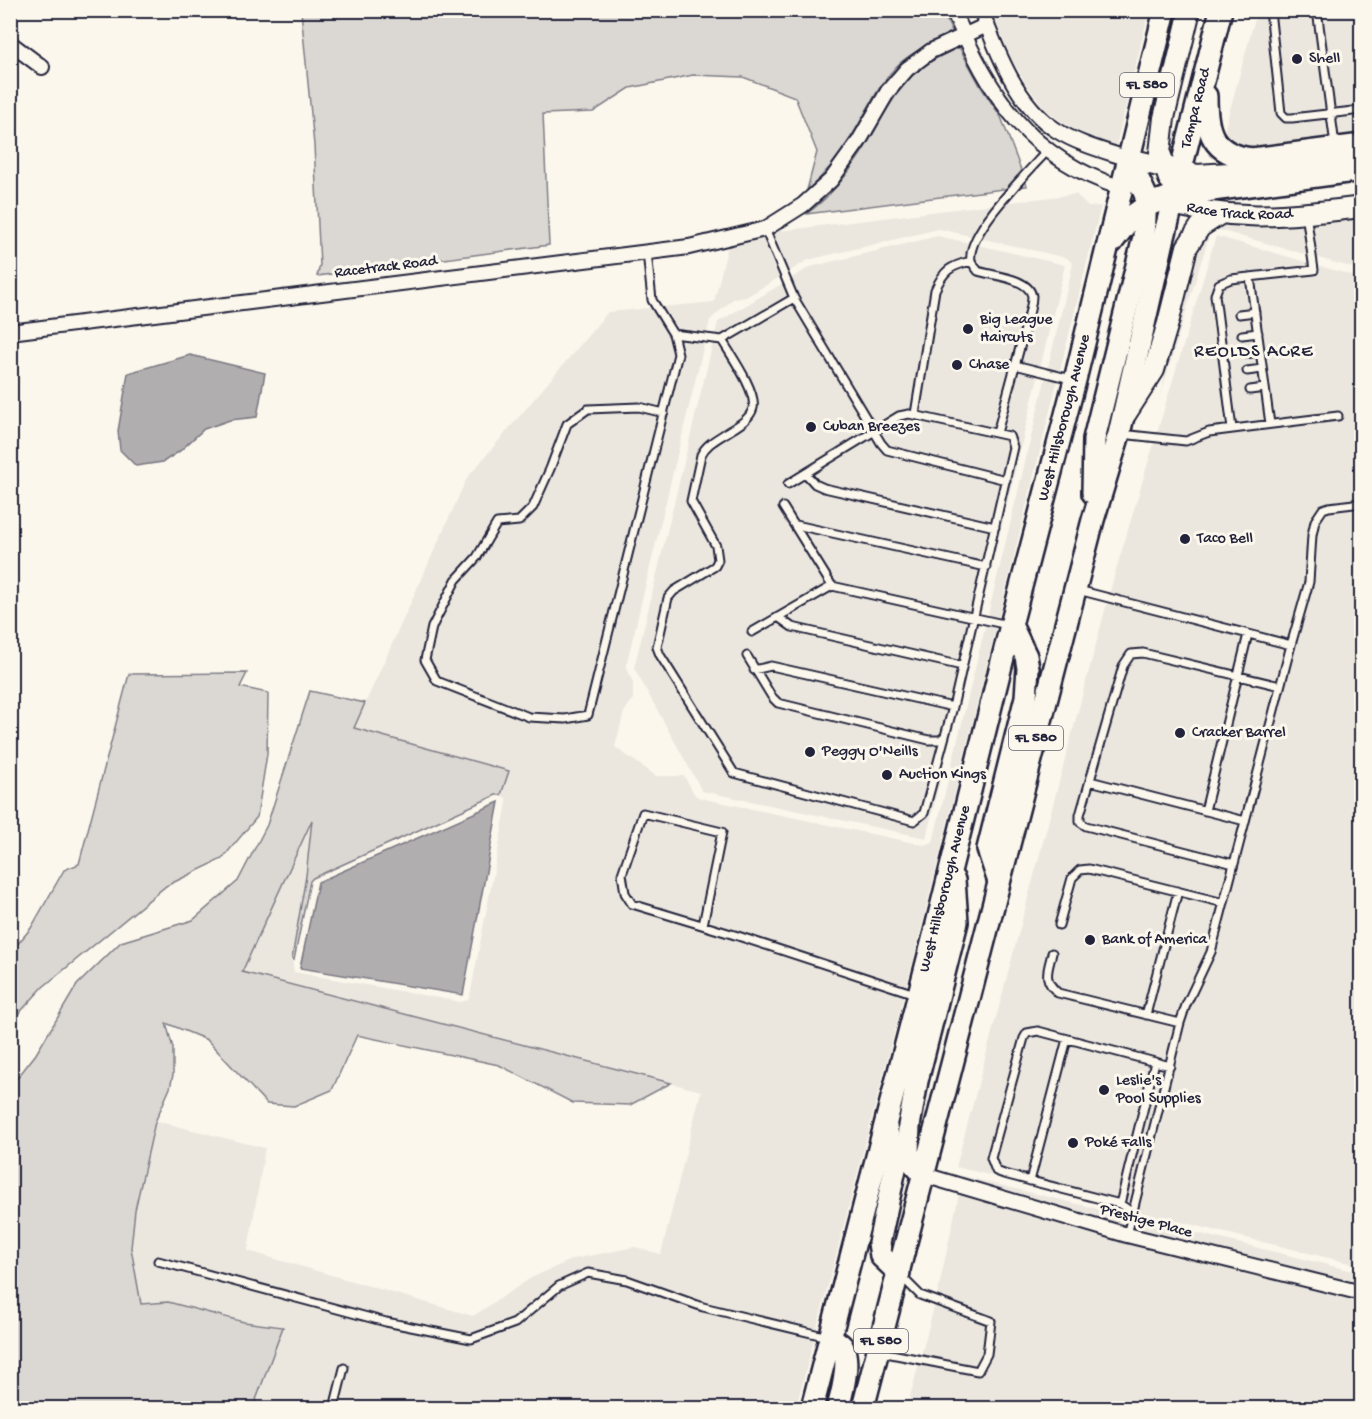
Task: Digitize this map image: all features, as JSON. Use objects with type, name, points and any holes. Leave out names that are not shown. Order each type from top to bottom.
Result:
[{"type":"main road","name":"FL 580","points":[[1129,159],[1165,10]]},
{"type":"main road","points":[[1093,520],[1094,439],[1144,237],[1167,191],[1160,153],[1162,128],[1190,10]]},
{"type":"main road","name":"Tampa Road","points":[[1167,191],[1205,75],[1221,10]]},
{"type":"main road","points":[[1205,75],[1206,121],[1211,135],[1223,151],[1236,157],[1252,159],[1362,145]]},
{"type":"main road","name":"Race Track Road","points":[[1122,188],[1167,191],[1197,175],[1362,157]]},
{"type":"main road","name":"West Hillsborough Avenue","points":[[812,1408],[1075,380],[1129,159]]},
{"type":"main road","points":[[1129,159],[1167,191]]},
{"type":"main road","name":"Race Track Road","points":[[1129,159],[1167,191],[1220,214],[1256,216],[1362,207]]},
{"type":"main road","points":[[1108,247],[1132,216],[1167,191],[1362,170]]},
{"type":"main road","name":"FL 580","points":[[863,1408],[1093,520],[1120,427],[1167,191]]},
{"type":"main road","points":[[1336,210],[1362,200]]},
{"type":"main road","points":[[1120,427],[1154,370],[1187,247],[1200,227],[1220,214]]},
{"type":"main road","points":[[999,883],[988,849],[1026,697],[1028,668],[1026,656],[1011,625]]},
{"type":"main road","points":[[924,1175],[913,1163],[908,1152],[909,1126],[916,1081],[957,922],[953,859]]},
{"type":"main road","points":[[885,1122],[895,1169],[879,1243],[881,1256],[898,1273]]},
{"type":"main road","points":[[830,1338],[841,1345],[845,1355],[845,1379],[838,1408]]},
{"type":"street","points":[[953,10],[989,84],[1011,116],[1047,151],[1085,175],[1122,188]]},
{"type":"street","points":[[981,10],[1003,61],[1018,88],[1038,114],[1056,129],[1078,141],[1129,159]]},
{"type":"street","name":"Racetrack Road","points":[[10,332],[689,247],[765,229],[803,205],[831,180],[859,141],[888,91],[906,69],[931,51],[987,25]]},
{"type":"street","points":[[10,43],[42,67]]},
{"type":"street","name":"Prestige Place","points":[[924,1175],[1127,1235],[1361,1290]]},
{"type":"lane","points":[[1270,10],[1281,113],[1286,118],[1292,118],[1362,110]]},
{"type":"lane","points":[[1317,10],[1335,149]]},
{"type":"lane","points":[[997,433],[1032,297],[1029,289],[1020,281],[978,271],[971,261],[971,252],[983,226],[1047,151]]},
{"type":"lane","points":[[1232,429],[1221,316],[1215,295],[1219,284],[1232,279],[1314,270],[1306,213]]},
{"type":"lane","points":[[765,229],[794,298],[875,431],[880,443],[887,450],[1006,480]]},
{"type":"lane","points":[[647,252],[652,300],[674,334],[678,354],[664,413],[588,715],[565,719],[529,717],[436,681],[425,660],[432,627],[456,580],[477,557],[497,523],[519,521],[533,507],[567,424],[588,409],[639,407],[664,413]]},
{"type":"lane","points":[[915,414],[935,290],[942,275],[949,269],[971,261]]},
{"type":"lane","points":[[1250,277],[1270,424]]},
{"type":"lane","points":[[674,334],[722,340],[794,298]]},
{"type":"lane","points":[[1239,314],[1255,312]]},
{"type":"lane","points":[[1242,335],[1258,333]]},
{"type":"lane","points":[[722,340],[745,379],[753,399],[753,408],[744,421],[711,443],[701,454],[691,501],[716,546],[718,560],[715,566],[674,591],[668,598],[657,647],[660,655],[734,772],[914,820],[924,813],[953,707],[1014,447],[1013,441],[1009,436],[909,414],[899,416],[788,484]]},
{"type":"lane","points":[[1245,354],[1260,352]]},
{"type":"lane","points":[[1015,365],[1075,380]]},
{"type":"lane","points":[[1247,371],[1262,369]]},
{"type":"lane","points":[[1250,390],[1265,388]]},
{"type":"lane","points":[[1120,427],[1186,441],[1209,432],[1338,416]]},
{"type":"lane","points":[[806,474],[824,488],[995,527]]},
{"type":"lane","points":[[1127,1235],[1180,1023],[1211,952],[1309,582],[1315,521],[1323,509],[1362,503]]},
{"type":"lane","points":[[783,507],[832,586]]},
{"type":"lane","points":[[796,525],[986,567]]},
{"type":"lane","points":[[752,632],[832,586],[1011,625]]},
{"type":"lane","points":[[1075,589],[1291,645]]},
{"type":"lane","points":[[778,617],[792,627],[962,666]]},
{"type":"lane","points":[[1205,811],[1248,634]]},
{"type":"lane","points":[[1234,864],[1086,826],[1080,822],[1080,815],[1123,666],[1131,654],[1143,653],[1280,686]]},
{"type":"lane","points":[[747,656],[772,698],[778,703],[929,740],[940,740],[945,736]]},
{"type":"lane","points":[[754,670],[771,666],[953,707]]},
{"type":"lane","points":[[1090,781],[1245,822]]},
{"type":"lane","points":[[703,925],[722,832],[644,813],[622,874],[625,893],[632,904],[918,995]]},
{"type":"lane","points":[[1059,925],[1072,878],[1080,870],[1089,869],[1224,903]]},
{"type":"lane","points":[[1146,1015],[1178,891]]},
{"type":"lane","points":[[1052,953],[1046,976],[1049,986],[1058,993],[1180,1023]]},
{"type":"lane","points":[[1133,1213],[1120,1204],[996,1171],[991,1158],[1027,1033],[1038,1031],[1170,1066]]},
{"type":"lane","points":[[1030,1181],[1067,1039]]},
{"type":"lane","points":[[1120,1204],[1155,1062]]},
{"type":"lane","points":[[158,1261],[386,1322],[471,1339],[515,1323],[559,1286],[588,1273],[627,1280],[702,1307],[830,1338]]},
{"type":"lane","points":[[878,1351],[978,1371],[987,1354],[991,1321],[920,1295],[898,1273]]},
{"type":"lane","points":[[334,1408],[344,1368]]},
{"type":"shaded area","points":[[942,10],[952,32],[912,54],[892,71],[842,152],[807,190],[817,152],[795,97],[743,77],[693,75],[630,88],[593,112],[543,114],[549,245],[317,276],[320,265],[314,145],[301,11]]},
{"type":"shaded area","points":[[991,11],[1149,11],[1116,146],[1062,123],[1045,109],[1026,84],[1011,58]]},
{"type":"shaded area","points":[[1257,11],[1361,11],[1361,137],[1252,151],[1230,144],[1223,135]]},
{"type":"shaded area","points":[[959,47],[1001,117],[1027,186],[806,214],[825,199],[849,171],[894,99],[912,76],[934,60]]},
{"type":"shaded area","points":[[1076,194],[1088,207],[1101,206],[913,961],[796,1408],[253,1408],[283,1327],[244,1322],[168,1302],[141,1304],[131,1248],[135,1210],[156,1121],[265,1148],[248,1251],[473,1316],[531,1278],[573,1259],[635,1247],[661,1254],[701,1091],[242,972],[313,818],[292,958],[294,972],[461,1002],[468,1000],[507,803],[506,798],[501,795],[509,771],[354,728],[467,478],[608,312],[714,302],[730,237]],"holes":[[[939,229],[1067,258],[1073,264],[933,842],[924,845],[700,798],[695,795],[684,776],[656,776],[615,747],[624,712],[633,699],[633,683],[626,666],[710,320],[733,299],[746,297],[808,260]]]},
{"type":"shaded area","points":[[1361,215],[1361,270],[1219,230],[1210,233],[1159,400],[1196,250],[1207,232],[1225,223]]},
{"type":"shaded area","points":[[938,236],[1065,265],[926,838],[702,791],[634,668],[718,322],[810,267]]},
{"type":"shaded area","points":[[1216,236],[1361,278],[1361,1266],[956,1167],[1115,573]]},
{"type":"shaded area","points":[[190,355],[265,373],[257,417],[230,420],[204,429],[180,451],[163,462],[136,466],[120,450],[118,431],[128,373]]},
{"type":"shaded area","points":[[247,673],[240,687],[268,693],[267,754],[257,817],[222,859],[166,886],[43,987],[11,1022],[11,952],[31,928],[64,870],[79,864],[129,674]]},
{"type":"shaded area","points":[[310,691],[365,703],[354,728],[509,771],[501,795],[496,795],[313,878],[310,881],[294,960],[292,958],[306,876],[312,820],[242,972],[671,1083],[630,1105],[573,1103],[499,1065],[357,1035],[332,1090],[294,1106],[267,1104],[207,1040],[166,1023],[173,1048],[173,1075],[170,1088],[155,1122],[135,1210],[131,1248],[141,1304],[168,1302],[244,1322],[283,1327],[253,1408],[11,1408],[11,1086],[36,1054],[77,985],[121,942],[193,920],[238,881],[267,825]]},
{"type":"shaded area","points":[[499,802],[463,995],[300,968],[318,882]]},
{"type":"shaded area","points":[[963,1176],[1361,1273],[1361,1285],[1130,1228],[962,1178]]},
{"type":"shaded area","points":[[959,1194],[1125,1243],[1361,1302],[1361,1408],[907,1408],[937,1296]]},
{"type":"place","name":"Shell","points":[[1297,59]]},
{"type":"place","name":"Big League Haircuts","points":[[968,329]]},
{"type":"place","name":"Chase","points":[[957,365]]},
{"type":"place","name":"Cuban Breezes","points":[[811,427]]},
{"type":"place","name":"Taco Bell","points":[[1185,539]]},
{"type":"place","name":"Cracker Barrel","points":[[1180,733]]},
{"type":"place","name":"Peggy O'Neills","points":[[810,752]]},
{"type":"place","name":"Auction Kings","points":[[887,775]]},
{"type":"place","name":"Bank of America","points":[[1090,940]]},
{"type":"place","name":"Leslie's Pool Supplies","points":[[1104,1090]]},
{"type":"place","name":"Poké Falls","points":[[1073,1143]]},
{"type":"district","name":"REOLDS ACRE","points":[[1254,352]]}]
